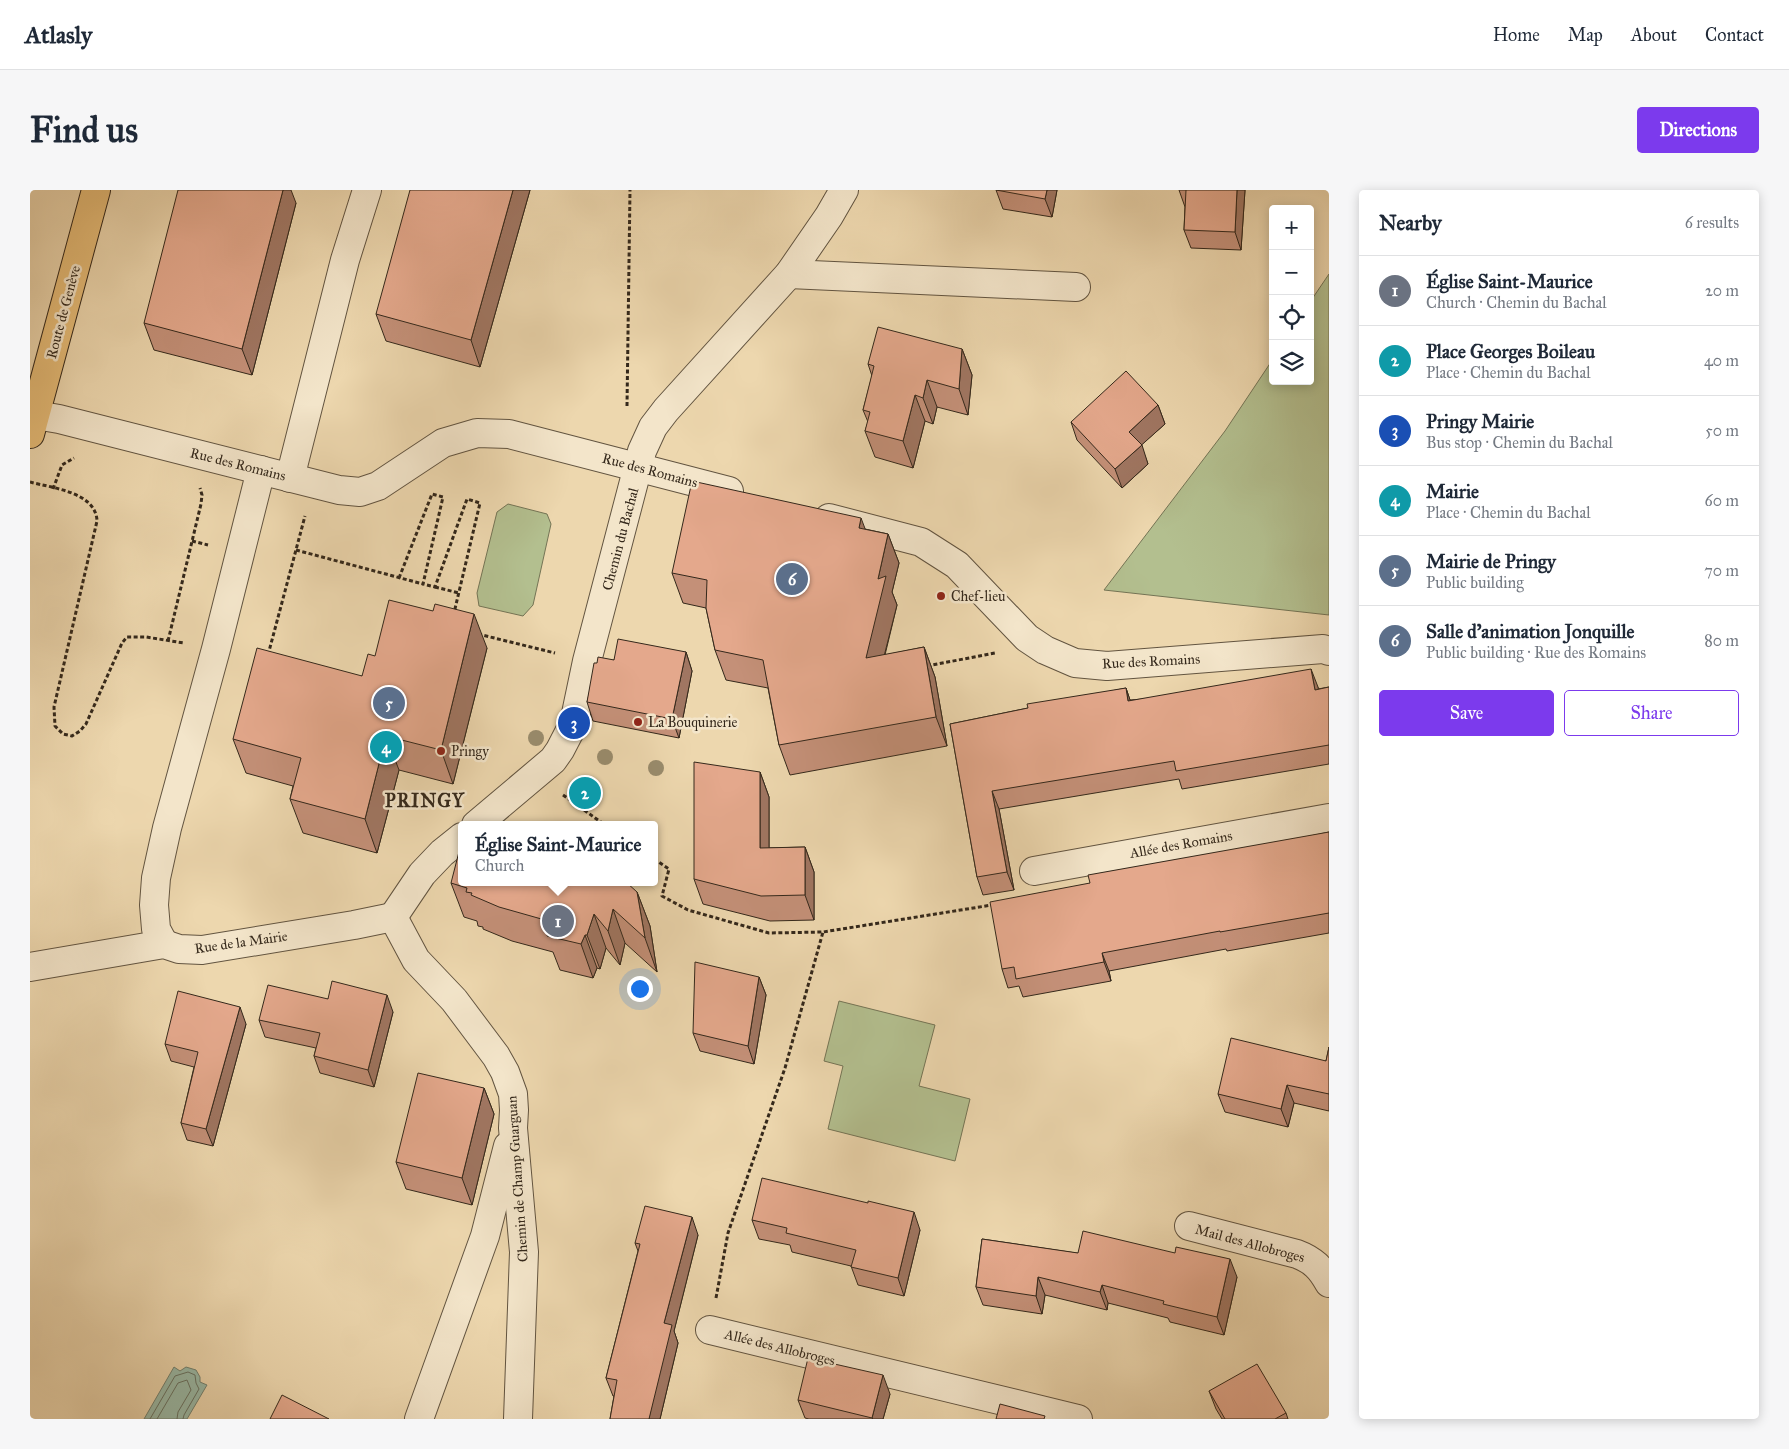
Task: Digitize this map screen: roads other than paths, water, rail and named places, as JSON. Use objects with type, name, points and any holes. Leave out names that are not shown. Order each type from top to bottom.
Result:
[{"type":"main road","name":"Route de Genève","points":[[32,421],[96,190]]},
{"type":"street","points":[[302,481],[345,260],[367,190]]},
{"type":"street","name":"Chemin du Bachal","points":[[481,821],[553,760],[574,723],[587,661],[640,459],[653,427],[789,274],[829,216],[844,190]]},
{"type":"street","points":[[789,274],[1076,288]]},
{"type":"street","name":"Rue des Romains","points":[[32,421],[59,419],[339,490],[360,492],[378,486],[444,443],[477,433],[509,434],[640,459],[754,498]]},
{"type":"street","points":[[164,944],[156,929],[154,904],[156,878],[167,828],[216,649],[261,470]]},
{"type":"street","name":"Rue des Romains","points":[[809,512],[921,542],[957,565],[1028,638],[1045,650],[1075,663],[1107,666],[1323,649],[1329,651]]},
{"type":"street","name":"Allée des Romains","points":[[1034,871],[1329,818]]},
{"type":"street","points":[[393,917],[422,874],[442,853],[458,840]]},
{"type":"street","name":"Rue de la Mairie","points":[[30,967],[164,944],[179,949],[202,950],[393,917]]},
{"type":"street","name":"Chemin de Champ Guarguan","points":[[393,917],[416,960],[454,1000],[496,1056],[505,1072],[512,1094],[514,1110],[513,1128],[524,1252],[518,1419]]},
{"type":"street","points":[[419,1419],[485,1236],[513,1128]]},
{"type":"street","name":"Mail des Allobroges","points":[[1189,1226],[1310,1259],[1318,1266],[1329,1284]]},
{"type":"street","name":"Allée des Allobroges","points":[[710,1330],[1078,1419]]},
{"type":"water","points":[[174,1367],[180,1371],[186,1367],[196,1370],[200,1377],[200,1382],[207,1385],[187,1419],[144,1419]]},
{"type":"place","name":"Salle d'animation Jonquille","points":[[792,579]]},
{"type":"place","name":"Chef-lieu","points":[[941,596]]},
{"type":"place","name":"Mairie de Pringy","points":[[389,703]]},
{"type":"place","name":"La Bouquinerie","points":[[638,722]]},
{"type":"place","name":"Pringy Mairie","points":[[574,723]]},
{"type":"place","name":"Mairie","points":[[386,747]]},
{"type":"place","name":"Pringy","points":[[441,751]]},
{"type":"place","name":"Place Georges Boileau","points":[[585,793]]},
{"type":"place","name":"Église Saint-Maurice","points":[[558,921]]},
{"type":"district","name":"PRINGY","points":[[425,800]]}]
